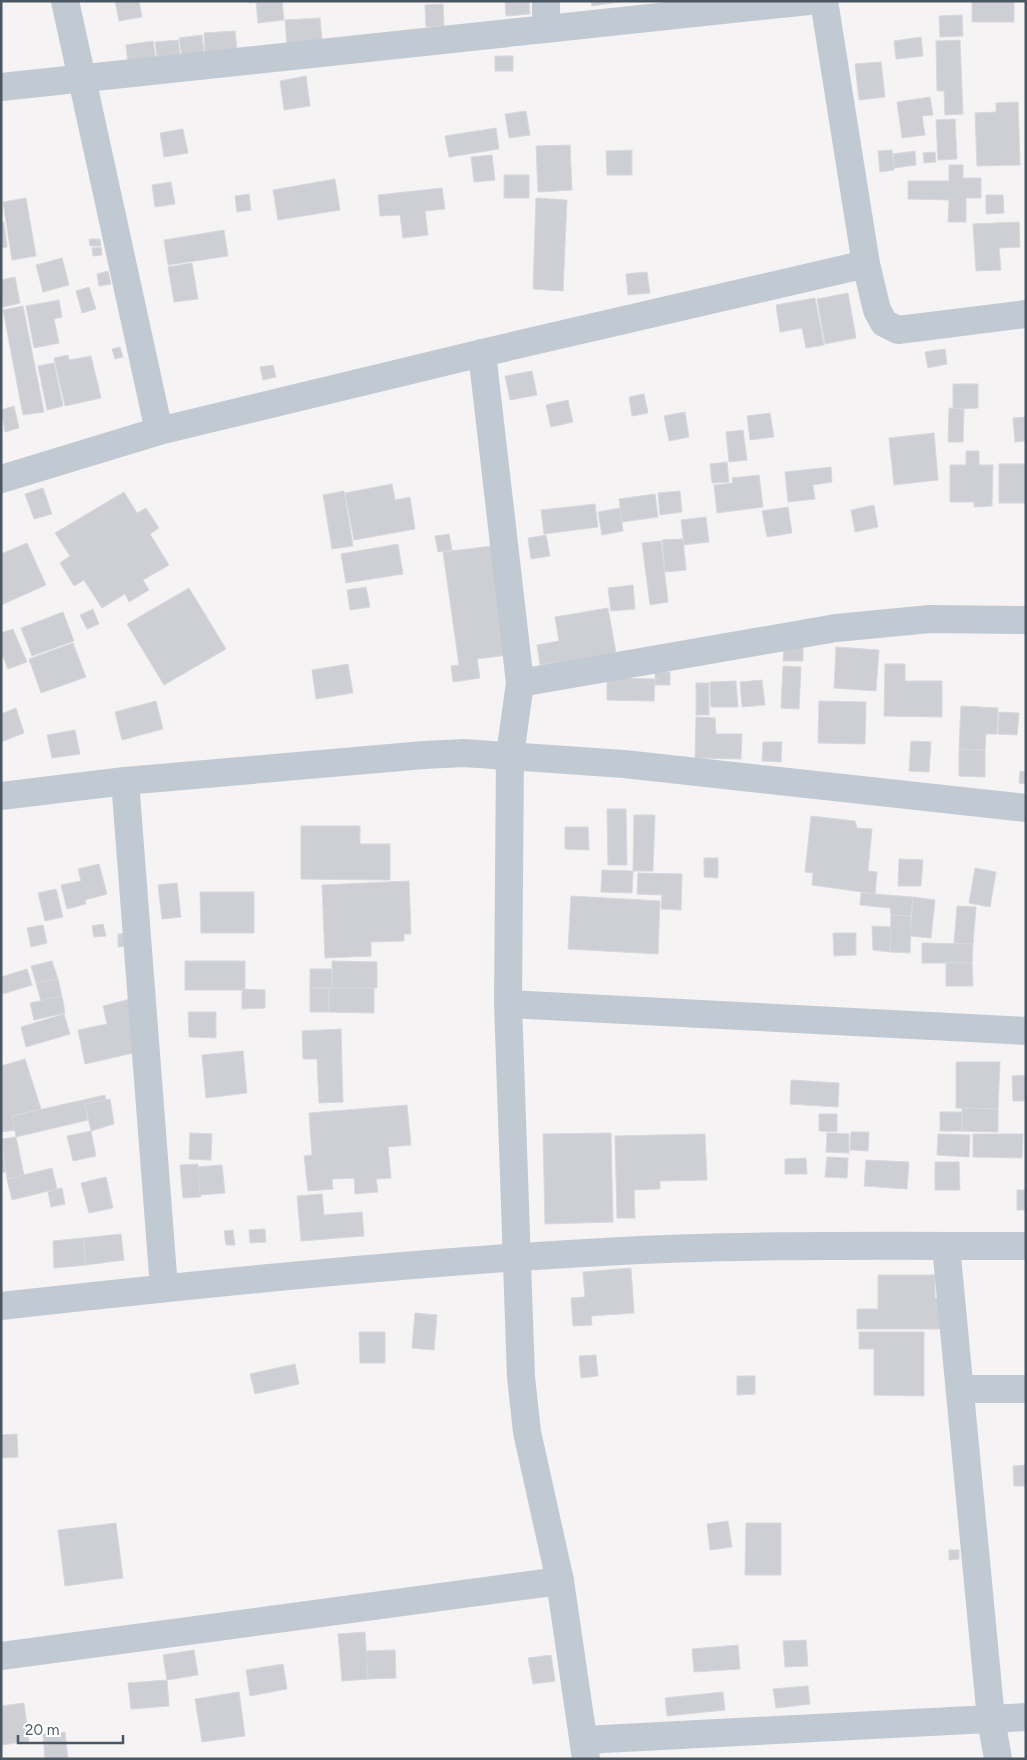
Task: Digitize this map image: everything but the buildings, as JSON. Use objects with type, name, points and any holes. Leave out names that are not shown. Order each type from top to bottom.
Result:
[{"type":"street","points":[[65,1],[159,431]]},
{"type":"street","points":[[546,1],[546,29]]},
{"type":"street","points":[[1,87],[809,1]]},
{"type":"street","points":[[824,1],[866,264],[877,310],[884,323],[898,330],[1026,314]]},
{"type":"street","points":[[1,479],[159,431],[482,353],[866,264]]},
{"type":"street","points":[[482,353],[520,683],[510,755],[508,1004],[521,1377],[527,1432],[560,1581],[585,1750],[1026,1717]]},
{"type":"street","points":[[520,683],[836,628],[930,620],[1026,620]]},
{"type":"street","points":[[1,796],[125,781],[424,754],[464,753],[624,764],[1026,808]]},
{"type":"street","points":[[125,781],[164,1288]]},
{"type":"street","points":[[508,1004],[1026,1031]]},
{"type":"street","points":[[946,1246],[962,1389],[992,1719],[998,1759]]},
{"type":"street","points":[[1,1306],[164,1288],[517,1257],[717,1247],[1026,1246]]},
{"type":"street","points":[[962,1389],[1026,1388]]},
{"type":"street","points":[[1,1656],[560,1581]]}]
